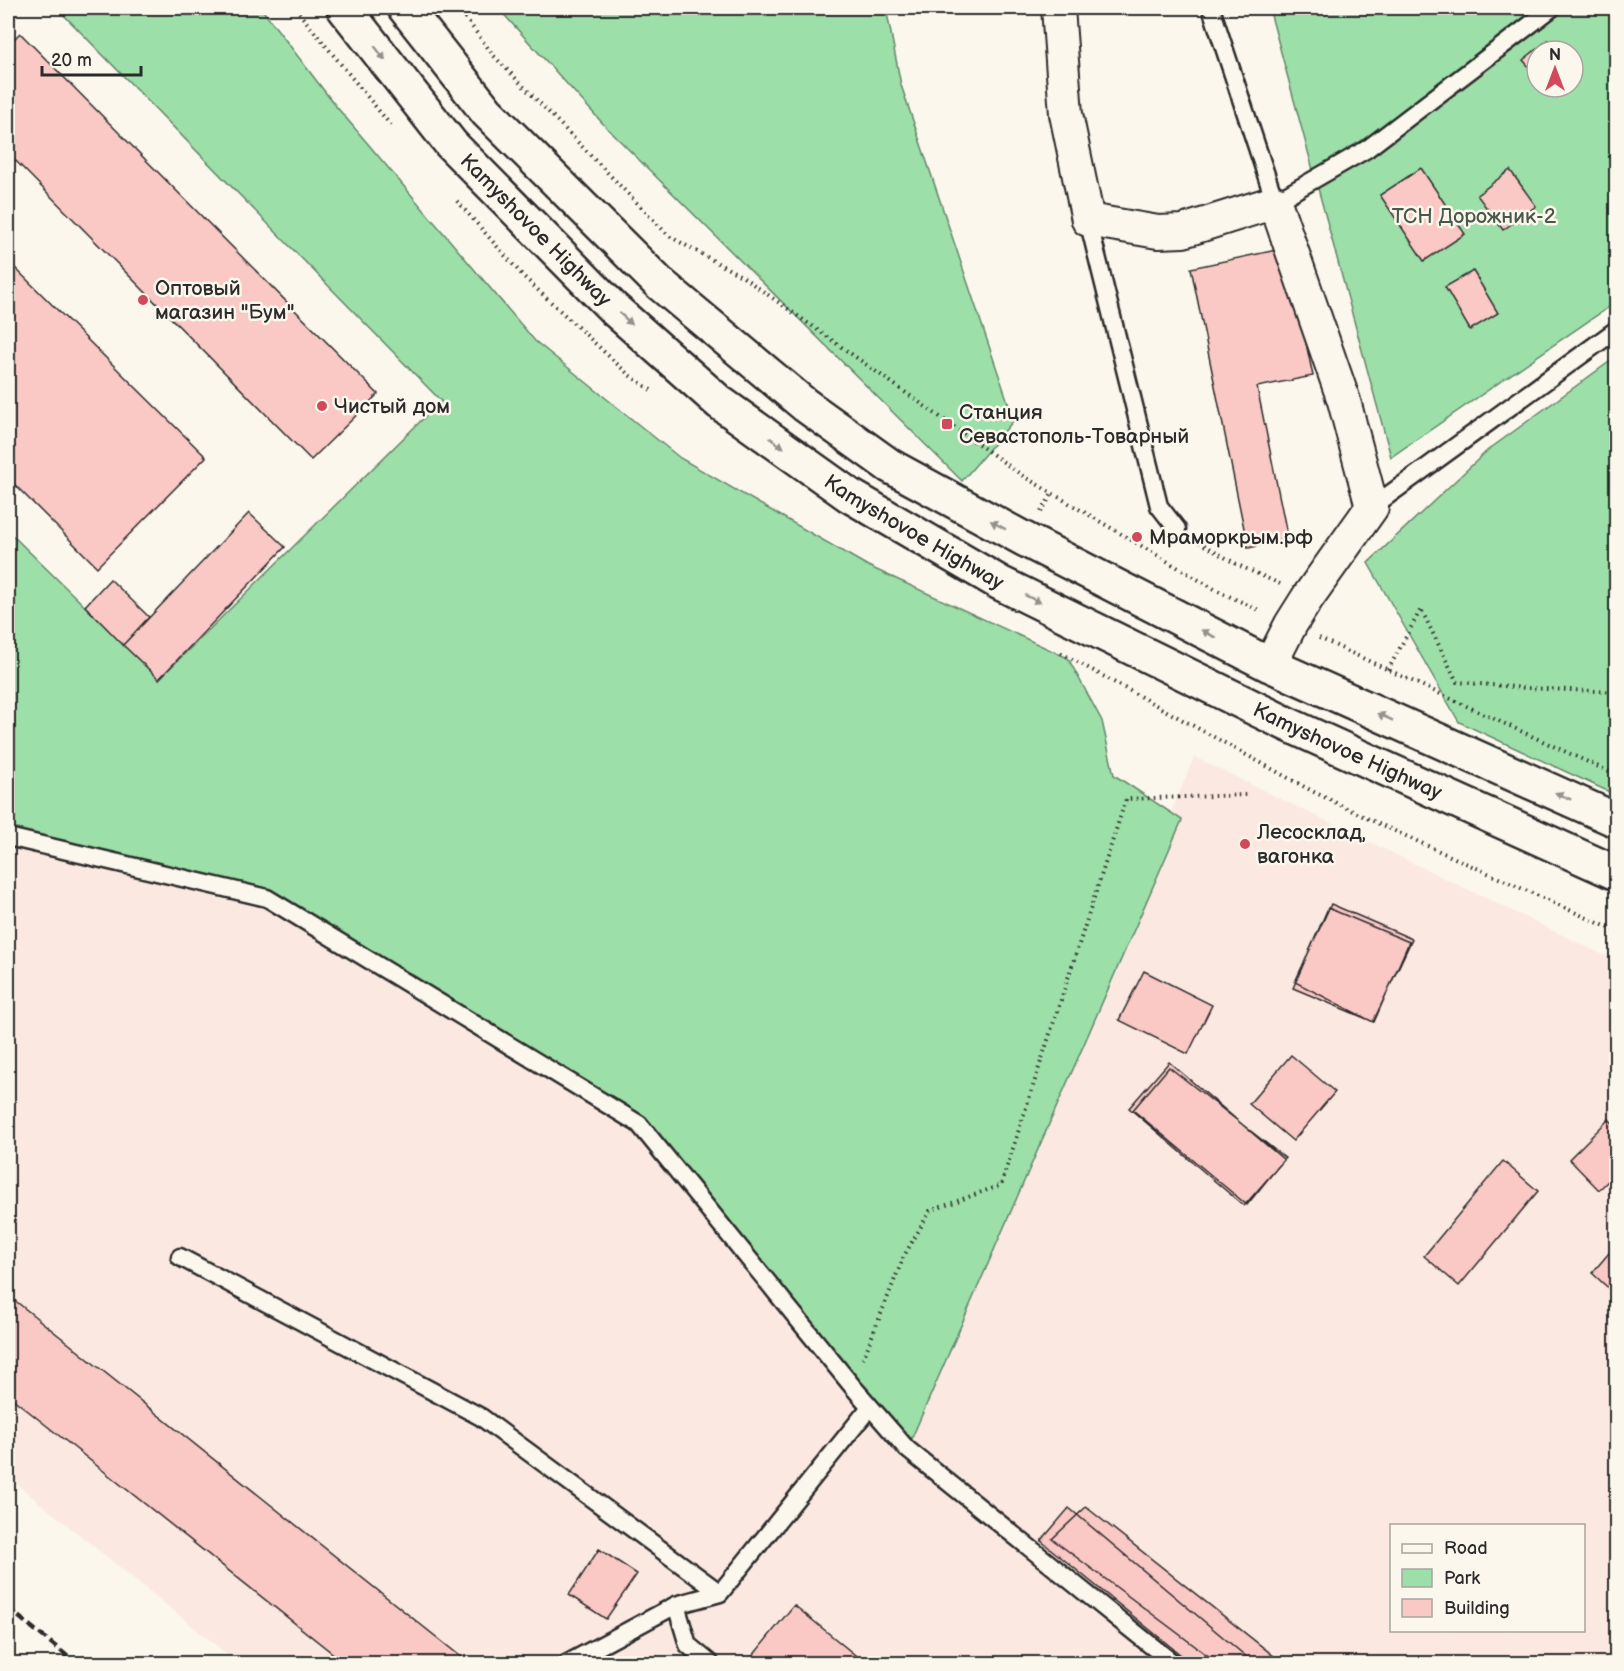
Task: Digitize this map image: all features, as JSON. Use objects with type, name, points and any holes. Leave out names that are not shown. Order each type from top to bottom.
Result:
[{"type":"main road","name":"Kamyshovoe Highway","points":[[344,8],[451,144],[614,309],[719,402],[849,495],[1000,583],[1287,724],[1617,873]]},
{"type":"main road","name":"Kamyshovoe Highway","points":[[405,8],[487,111],[658,282],[805,405],[891,466],[1024,539],[1270,665],[1617,820]]},
{"type":"street","points":[[1058,8],[1066,114],[1088,220],[1158,232],[1184,231],[1275,202],[1344,401],[1372,507],[1308,597],[1270,665]]},
{"type":"lane","points":[[1211,8],[1275,202],[1367,149],[1552,8]]},
{"type":"lane","points":[[1088,220],[1159,506],[1177,529]]},
{"type":"lane","points":[[1372,507],[1617,330]]},
{"type":"lane","points":[[8,837],[267,898],[639,1124],[906,1449],[1174,1664]]},
{"type":"lane","points":[[180,1257],[481,1416],[720,1593]]},
{"type":"lane","points":[[566,1664],[676,1605],[720,1593],[870,1407]]},
{"type":"lane","points":[[676,1605],[688,1645],[711,1664]]},
{"type":"path","points":[[458,8],[494,56],[669,236],[743,277],[1023,477],[1216,590],[1617,775]]},
{"type":"path","points":[[1177,529],[1238,565],[1308,597]]},
{"type":"path","points":[[1388,670],[1420,609],[1457,682],[1617,692]]},
{"type":"path","points":[[1265,764],[1377,823],[1617,931]]},
{"type":"path","points":[[853,1387],[904,1256],[930,1211],[1001,1185],[1126,799],[1246,795]]},
{"type":"shaded area","points":[[1194,757],[1616,961],[1616,1663],[238,1663],[8,1477],[8,837],[267,898],[639,1124],[907,1449]]},
{"type":"green space","points":[[57,8],[261,8],[335,105],[535,341],[680,458],[868,566],[1068,658],[1102,721],[1114,775],[1182,820],[907,1449],[638,1124],[267,898],[8,837],[8,531],[159,679],[441,401]]},
{"type":"green space","points":[[498,8],[886,8],[901,85],[1014,420],[962,481],[606,127]]},
{"type":"green space","name":"ТСН Дорожник-2","points":[[1269,8],[1616,8],[1616,302],[1391,457]]},
{"type":"green space","points":[[1616,357],[1616,795],[1459,722],[1368,563],[1488,450]]},
{"type":"building","points":[[20,33],[378,394],[311,460],[8,153],[8,45]]},
{"type":"building","points":[[1421,168],[1465,234],[1424,261],[1380,195]]},
{"type":"building","points":[[1510,170],[1536,206],[1503,230],[1477,195]]},
{"type":"building","points":[[1286,248],[1313,376],[1257,387],[1288,539],[1248,548],[1191,268]]},
{"type":"building","points":[[8,261],[206,457],[97,567],[8,478]]},
{"type":"building","points":[[1473,271],[1498,313],[1470,330],[1445,287]]},
{"type":"building","points":[[249,513],[285,547],[159,679],[123,645]]},
{"type":"building","points":[[110,579],[149,617],[123,645],[85,606]]},
{"type":"building","points":[[1331,904],[1412,939],[1373,1022],[1295,982]]},
{"type":"building","points":[[1328,908],[1409,942],[1374,1022],[1293,988]]},
{"type":"building","points":[[1144,971],[1212,1005],[1188,1054],[1119,1020]]},
{"type":"building","points":[[1291,1055],[1335,1092],[1293,1141],[1249,1104]]},
{"type":"building","points":[[1169,1062],[1284,1160],[1244,1206],[1129,1108]]},
{"type":"building","points":[[1169,1067],[1285,1158],[1247,1205],[1133,1110]]},
{"type":"building","points":[[1609,1119],[1616,1127],[1616,1173],[1599,1190],[1569,1159]]},
{"type":"building","points":[[1503,1161],[1538,1191],[1459,1286],[1424,1256]]},
{"type":"building","points":[[1615,1246],[1616,1248],[1616,1295],[1592,1273]]},
{"type":"building","points":[[8,1295],[470,1664],[346,1664],[8,1395]]},
{"type":"building","points":[[1086,1507],[1284,1664],[1219,1664],[1052,1539]]},
{"type":"building","points":[[1069,1508],[1255,1664],[1192,1664],[1041,1541]]},
{"type":"building","points":[[599,1549],[637,1574],[606,1619],[569,1595]]},
{"type":"building","points":[[794,1605],[866,1664],[747,1663]]},
{"type":"railway","points":[[8,1608],[77,1664]]},
{"type":"place","name":"Оптовый магазин \"Бум\"","points":[[143,300]]},
{"type":"place","name":"Чистый дом","points":[[322,406]]},
{"type":"place","name":"Станция Севастополь-Товарный","points":[[947,424]]},
{"type":"place","name":"Мраморкрым.рф","points":[[1137,537]]},
{"type":"place","name":"Лесосклад, вагонка","points":[[1245,844]]}]
